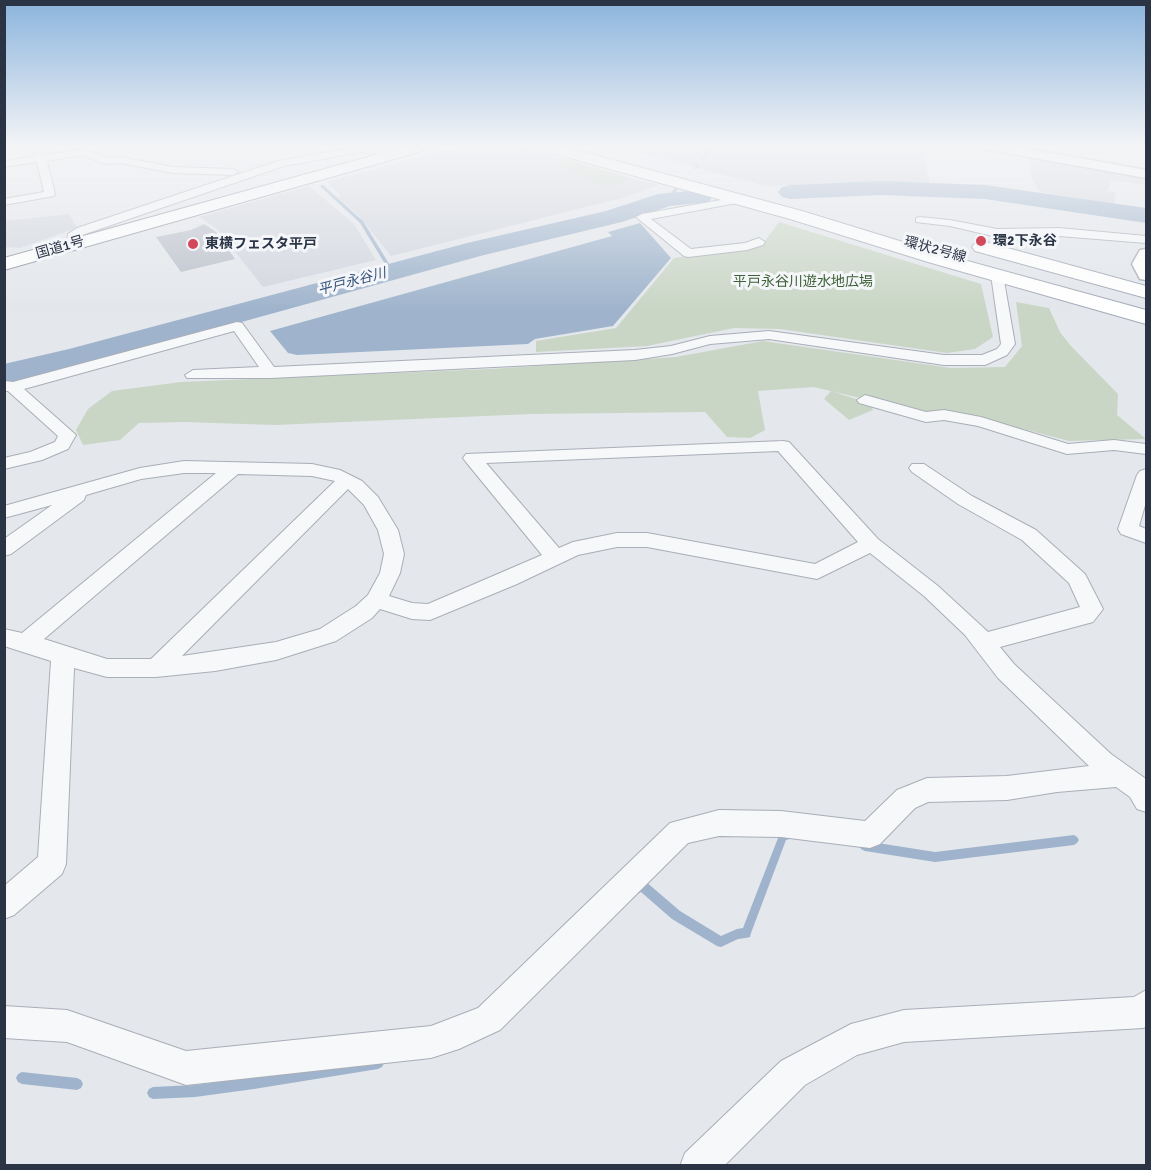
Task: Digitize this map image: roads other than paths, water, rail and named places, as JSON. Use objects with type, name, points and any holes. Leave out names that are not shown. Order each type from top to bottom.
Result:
[{"type":"main road","name":"国道1号","points":[[4,264],[232,200]]},
{"type":"main road","points":[[738,200],[1146,318]]},
{"type":"main road","name":"環状2号線","points":[[750,200],[1146,308]]},
{"type":"main road","name":"環状2号線","points":[[779,200],[1146,299]]},
{"type":"main road","points":[[797,200],[868,218]]},
{"type":"main road","points":[[902,226],[1146,291]]},
{"type":"street","points":[[73,244],[74,234],[171,200]]},
{"type":"street","points":[[738,200],[642,217],[688,254],[747,246],[759,242]]},
{"type":"street","points":[[920,220],[997,232],[1059,232],[1146,240]]},
{"type":"street","points":[[1146,254],[1141,264],[1146,275]]},
{"type":"street","points":[[193,375],[634,355],[672,350],[710,340],[769,335],[944,360],[985,360],[1002,352],[1008,344],[997,275]]},
{"type":"street","points":[[9,386],[237,326],[271,373]]},
{"type":"street","points":[[4,464],[36,456],[62,445],[67,435],[9,386]]},
{"type":"street","points":[[866,400],[926,417],[944,415],[981,422],[1067,449],[1114,445],[1146,449]]},
{"type":"street","points":[[556,558],[472,458],[783,446],[871,544],[931,591],[973,629],[1006,671],[1102,762],[1138,788]]},
{"type":"street","points":[[4,512],[140,474],[184,467],[312,470],[340,476],[355,485],[370,501],[388,530],[394,554],[390,573],[376,600],[364,612],[328,635],[276,651],[215,662],[156,668],[107,668],[15,639]]},
{"type":"street","points":[[15,639],[234,468]]},
{"type":"street","points":[[918,468],[965,500],[1029,535],[1078,579],[1092,609],[1085,616],[984,642]]},
{"type":"street","points":[[1146,475],[1128,529],[1146,536]]},
{"type":"street","points":[[156,668],[347,480]]},
{"type":"street","points":[[4,549],[89,488]]},
{"type":"street","points":[[376,600],[412,611],[430,612],[573,549],[617,540],[647,540],[817,572],[871,544]]},
{"type":"street","points":[[4,905],[52,864],[63,656]]},
{"type":"street","points":[[4,1022],[67,1026],[186,1068],[431,1042],[459,1033],[489,1019],[680,832],[719,824],[770,824],[870,835],[906,799],[927,790],[1007,788],[1057,780],[1138,788]]},
{"type":"street","points":[[698,1166],[793,1073],[851,1040],[904,1026],[1143,1012],[1146,1006]]},
{"type":"water","points":[[640,223],[671,258],[613,326],[535,339],[528,344],[297,355],[288,353],[270,331],[612,236],[608,232]]},
{"type":"waterway","points":[[337,200],[362,222],[392,272]]},
{"type":"waterway","name":"平戸永谷川","points":[[4,374],[74,358],[477,249],[613,217],[665,200]]},
{"type":"waterway","name":"平戸永谷川","points":[[1044,200],[1146,216]]},
{"type":"waterway","points":[[636,890],[641,885],[676,915],[721,942],[737,934],[746,933],[783,836],[790,835]]},
{"type":"waterway","points":[[865,846],[935,857],[1074,840]]},
{"type":"waterway","points":[[153,1093],[195,1091],[378,1063]]},
{"type":"waterway","points":[[22,1078],[77,1084]]},
{"type":"place","name":"環2下永谷","points":[[981,241]]},
{"type":"place","name":"東横フェスタ平戸","points":[[193,244]]},
{"type":"park label","name":"平戸永谷川遊水地広場","points":[[803,282]]}]
